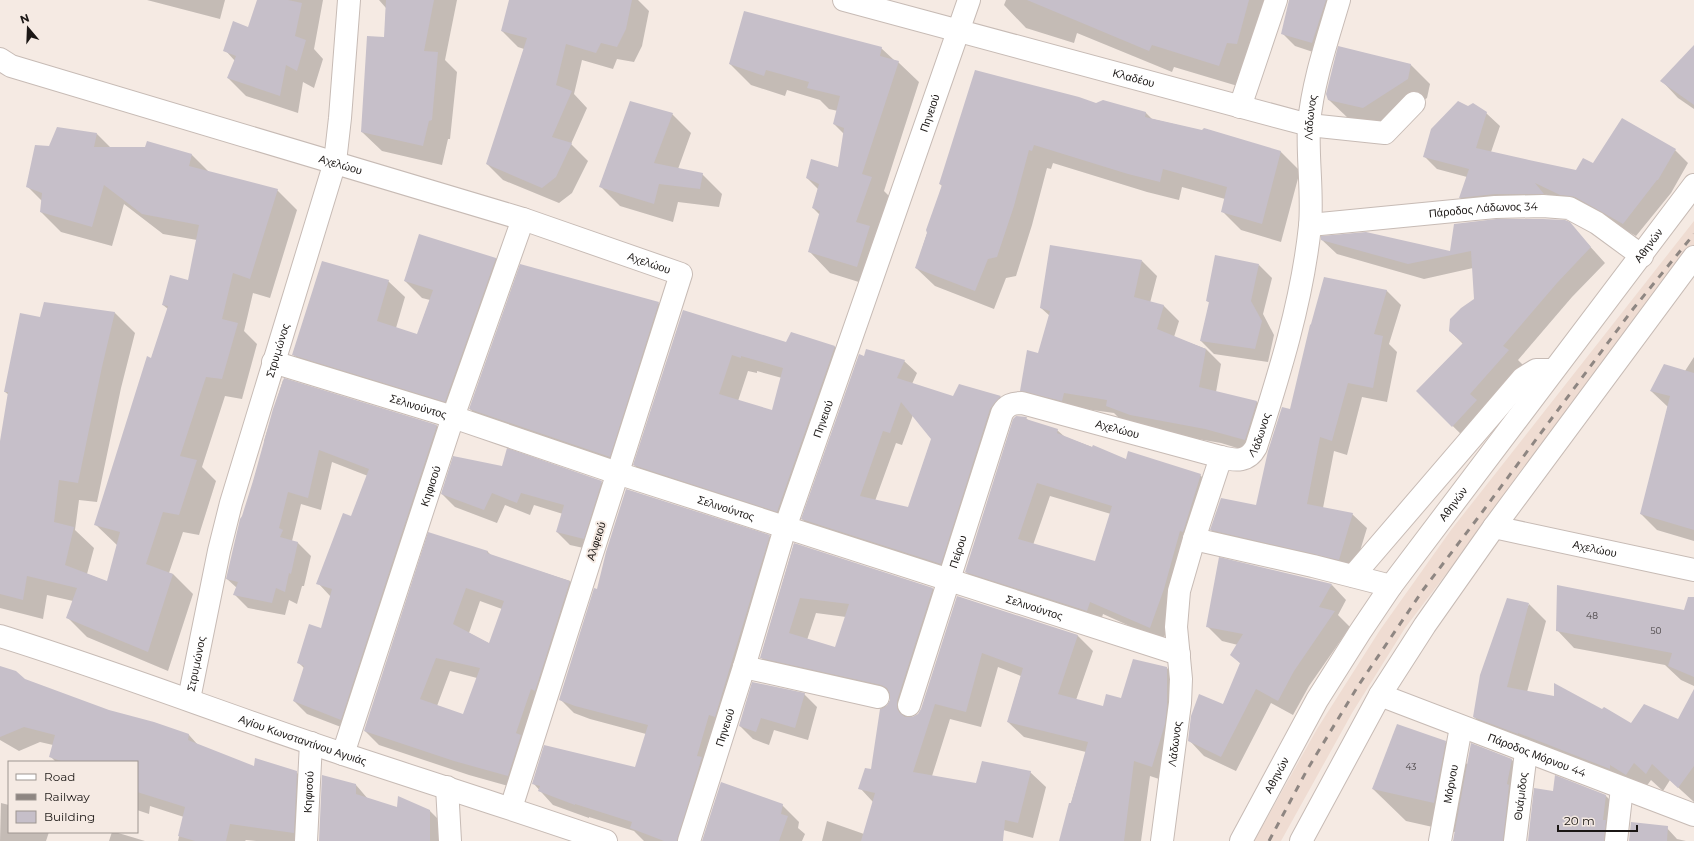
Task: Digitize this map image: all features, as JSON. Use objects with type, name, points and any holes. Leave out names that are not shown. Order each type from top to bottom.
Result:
[{"type":"street","name":"Στρυμώνος","points":[[189,699],[224,530],[273,362],[335,162],[349,0]]},
{"type":"street","name":"Κλαδέου","points":[[844,0],[1309,125],[1385,133],[1414,103]]},
{"type":"street","name":"Πηνειού","points":[[689,841],[744,667],[785,528],[969,0]]},
{"type":"street","points":[[1240,107],[1276,0]]},
{"type":"street","name":"Λάδωνος","points":[[1162,841],[1182,679],[1176,627],[1179,591],[1194,538],[1221,457],[1239,461],[1246,459],[1252,454],[1256,447],[1282,365],[1295,314],[1305,262],[1310,225],[1311,192],[1309,125],[1315,82],[1339,0]]},
{"type":"street","name":"Αχελώου","points":[[0,59],[19,68],[335,162],[523,220],[681,274]]},
{"type":"street","name":"Αθηνών","points":[[1241,841],[1317,700],[1391,586],[1642,256],[1694,185]]},
{"type":"street","name":"Πάροδος Λάδωνος 34","points":[[1310,225],[1495,207],[1543,206],[1569,208],[1598,223],[1642,256]]},
{"type":"street","name":"Κηφισού","points":[[343,754],[453,417],[523,220]]},
{"type":"street","points":[[1301,841],[1380,695],[1425,625],[1494,527],[1694,257]]},
{"type":"street","name":"Αλφειού","points":[[511,808],[681,274]]},
{"type":"street","name":"Σελινούντος","points":[[273,362],[453,417],[617,474],[1179,654]]},
{"type":"street","points":[[1353,576],[1524,378],[1536,370],[1554,370]]},
{"type":"street","name":"Αχελώου","points":[[1013,403],[1022,403],[1221,457]]},
{"type":"street","name":"Πείρου","points":[[909,705],[1002,413],[1006,407],[1013,403]]},
{"type":"street","name":"Αχελώου","points":[[1494,527],[1694,570]]},
{"type":"street","points":[[1194,538],[1391,586]]},
{"type":"street","name":"Αγίου Κωνσταντίνου Αγυιάς","points":[[0,636],[189,699],[343,754],[511,808],[606,841]]},
{"type":"street","points":[[744,667],[878,698]]},
{"type":"street","name":"Πάροδος Μόρνου 44","points":[[1380,695],[1694,815]]},
{"type":"street","name":"Μόρνου","points":[[1440,841],[1461,727]]},
{"type":"street","name":"Κηφισού","points":[[306,841],[311,743]]},
{"type":"street","name":"Θυάμιδος","points":[[1515,841],[1526,752]]},
{"type":"street","points":[[447,787],[450,841]]},
{"type":"street","points":[[1616,841],[1622,788]]},
{"type":"shaded area","points":[[1694,221],[1694,248],[1405,628],[1352,713],[1281,841],[1254,841],[1317,729],[1380,630],[1451,530]]},
{"type":"building","points":[[257,0],[288,0],[302,3],[295,36],[306,40],[297,71],[286,65],[280,96],[227,78],[236,56],[223,51],[233,21],[248,27]]},
{"type":"building","points":[[386,0],[434,0],[424,51],[438,52],[432,120],[429,121],[423,146],[361,132],[367,36],[384,37]]},
{"type":"building","points":[[509,0],[632,0],[626,29],[617,47],[601,43],[596,53],[566,44],[556,85],[572,91],[552,137],[572,143],[556,177],[542,188],[486,164],[527,38],[501,31]]},
{"type":"building","points":[[1027,0],[1249,0],[1237,44],[1227,43],[1219,66],[1152,45],[1149,51]]},
{"type":"building","points":[[1289,0],[1326,0],[1312,43],[1281,34]]},
{"type":"building","points":[[744,11],[882,47],[880,56],[899,61],[862,174],[872,177],[856,222],[870,226],[857,267],[808,252],[820,211],[812,208],[819,184],[806,178],[811,159],[838,167],[844,128],[833,124],[840,96],[807,88],[809,82],[766,70],[764,76],[729,64]]},
{"type":"building","points":[[1694,45],[1694,105],[1660,81]]},
{"type":"building","points":[[1338,46],[1411,64],[1408,79],[1363,108],[1328,100],[1326,94]]},
{"type":"building","points":[[975,70],[1079,97],[1096,103],[1103,100],[1146,112],[1145,117],[1202,130],[1204,128],[1281,151],[1262,224],[1221,212],[1227,187],[1163,169],[1160,182],[1128,174],[1034,145],[1032,151],[1029,150],[1014,206],[997,257],[988,259],[975,291],[915,268],[927,233],[926,230],[942,185],[939,184]]},
{"type":"building","points":[[630,101],[673,113],[654,163],[703,173],[700,189],[659,184],[654,204],[599,187]]},
{"type":"building","points":[[1458,101],[1468,106],[1473,103],[1487,112],[1476,148],[1529,160],[1576,170],[1583,158],[1593,163],[1622,118],[1676,149],[1658,180],[1623,224],[1575,197],[1560,195],[1535,183],[1544,194],[1495,194],[1459,198],[1469,169],[1423,157],[1431,129]]},
{"type":"building","points":[[57,127],[97,133],[94,147],[145,147],[147,141],[192,154],[189,166],[278,189],[250,279],[233,273],[222,319],[238,323],[222,379],[206,377],[180,456],[197,460],[179,515],[163,512],[146,564],[173,574],[148,652],[66,618],[77,588],[27,576],[23,600],[0,594],[0,441],[8,392],[4,392],[20,313],[40,317],[44,302],[115,312],[78,483],[59,480],[54,522],[74,527],[65,565],[107,581],[120,532],[94,525],[147,356],[151,358],[168,306],[162,305],[170,275],[188,280],[199,225],[142,214],[104,185],[92,227],[40,212],[42,193],[26,187],[35,145],[49,146]]},
{"type":"building","points":[[1496,219],[1565,220],[1570,222],[1591,247],[1557,283],[1503,346],[1509,350],[1470,394],[1477,400],[1452,427],[1416,391],[1463,343],[1449,331],[1450,319],[1461,308],[1474,299],[1471,251],[1408,264],[1321,240],[1321,236],[1366,232],[1450,251],[1454,224]]},
{"type":"building","points":[[419,234],[496,258],[445,402],[292,355],[322,261],[389,280],[377,321],[417,334],[433,290],[404,281]]},
{"type":"building","points":[[1050,245],[1142,260],[1134,297],[1164,305],[1157,329],[1206,349],[1199,387],[1257,401],[1245,440],[1205,429],[1130,415],[1106,406],[1107,400],[1064,393],[1062,401],[1020,391],[1027,350],[1038,353],[1050,311],[1040,308]]},
{"type":"building","points":[[1215,255],[1259,264],[1251,301],[1262,321],[1255,349],[1200,341],[1209,302],[1206,301]]},
{"type":"building","points":[[520,264],[659,302],[610,457],[469,409]]},
{"type":"building","points":[[1324,277],[1387,290],[1374,334],[1383,336],[1373,388],[1348,383],[1332,441],[1320,437],[1307,504],[1353,513],[1339,560],[1210,530],[1221,498],[1256,505],[1268,451],[1282,407],[1290,409],[1310,325]]},
{"type":"building","points":[[683,310],[786,342],[791,332],[835,346],[777,512],[633,465]],"holes":[[[732,355],[741,358],[741,356],[783,368],[772,410],[719,394]]]},
{"type":"building","points":[[866,349],[905,360],[897,378],[953,396],[959,384],[1001,396],[990,409],[941,564],[801,519],[859,354],[864,356]],"holes":[[[901,402],[931,439],[908,507],[860,496],[883,431],[890,433]]]},
{"type":"building","points":[[1664,364],[1694,373],[1694,530],[1640,514],[1670,396],[1650,391]]},
{"type":"building","points":[[284,378],[437,425],[341,720],[293,701],[304,666],[297,663],[309,624],[321,628],[332,589],[316,584],[343,513],[351,516],[369,469],[319,450],[308,498],[288,492],[279,528],[283,530],[280,537],[298,542],[291,574],[289,573],[285,592],[276,588],[272,603],[233,595],[238,582],[226,579],[240,519],[253,481],[273,409]]},
{"type":"building","points":[[1016,416],[1027,417],[1026,419],[1058,429],[1057,433],[1092,447],[1093,445],[1126,459],[1128,451],[1201,474],[1183,532],[1180,531],[1164,589],[1150,628],[1090,602],[1087,611],[965,572],[1013,419]],"holes":[[[1037,483],[1112,506],[1095,561],[1018,539]]]},
{"type":"building","points":[[507,448],[602,481],[584,539],[556,532],[564,505],[521,493],[517,503],[492,493],[484,510],[441,494],[453,456],[502,466]]},
{"type":"building","points":[[626,489],[770,535],[715,717],[709,715],[697,756],[702,757],[677,841],[664,841],[630,828],[632,822],[575,805],[538,791],[540,786],[532,784],[544,745],[635,767],[648,725],[575,706],[559,700],[594,588],[597,589],[606,552]]},
{"type":"building","points":[[428,532],[488,551],[487,553],[570,581],[535,691],[531,689],[516,733],[521,735],[508,776],[454,761],[364,731]],"holes":[[[466,588],[504,601],[489,643],[453,624]],[[436,658],[480,668],[463,714],[420,699]]]},
{"type":"building","points":[[794,543],[933,588],[897,701],[897,708],[905,717],[912,717],[918,714],[921,709],[957,596],[1078,635],[1058,694],[1103,706],[1106,694],[1121,698],[1133,659],[1167,667],[1167,706],[1165,724],[1152,767],[1134,761],[1124,841],[1059,841],[1088,742],[1007,722],[1023,668],[982,653],[966,712],[935,704],[913,772],[976,783],[982,761],[1031,771],[1018,823],[1005,820],[1003,841],[861,841],[875,793],[858,789],[865,768],[871,769],[880,709],[887,705],[890,700],[890,694],[887,688],[881,685],[760,658]],"holes":[[[800,598],[849,604],[835,647],[789,633]]]},
{"type":"building","points":[[1219,557],[1332,584],[1319,607],[1335,611],[1294,671],[1278,701],[1256,689],[1221,757],[1188,741],[1191,716],[1199,694],[1223,704],[1240,663],[1230,655],[1243,634],[1206,627]]},
{"type":"building","points":[[1557,585],[1684,610],[1688,597],[1694,597],[1694,677],[1668,666],[1672,653],[1556,631]]},
{"type":"building","points":[[1507,598],[1529,603],[1507,687],[1554,696],[1554,683],[1602,709],[1604,707],[1631,723],[1644,704],[1678,719],[1694,689],[1694,766],[1678,788],[1652,764],[1646,774],[1634,763],[1626,775],[1610,765],[1610,769],[1473,717],[1480,675]]},
{"type":"building","points":[[0,666],[16,671],[25,679],[109,710],[154,722],[189,734],[188,740],[254,766],[255,758],[297,771],[294,833],[230,824],[226,841],[195,841],[178,836],[185,807],[138,792],[138,761],[61,761],[49,757],[55,735],[24,727],[0,737]]},
{"type":"building","points":[[752,682],[805,693],[795,728],[761,718],[756,732],[739,726]]},
{"type":"building","points":[[1397,724],[1446,741],[1434,803],[1372,789]]},
{"type":"building","points":[[1471,743],[1512,759],[1507,784],[1509,785],[1503,841],[1453,841]]},
{"type":"building","points":[[322,775],[356,784],[356,794],[397,807],[398,796],[430,810],[430,841],[319,841]]},
{"type":"building","points":[[1555,775],[1606,795],[1603,820],[1606,820],[1604,841],[1528,841],[1534,788],[1553,791]]},
{"type":"building","points":[[721,782],[783,804],[781,814],[788,816],[779,841],[702,841]]},
{"type":"building","points":[[1631,822],[1668,826],[1667,841],[1629,841]]},
{"type":"railway","points":[[1269,841],[1307,770],[1358,686],[1423,590],[1633,309],[1694,234]]}]
